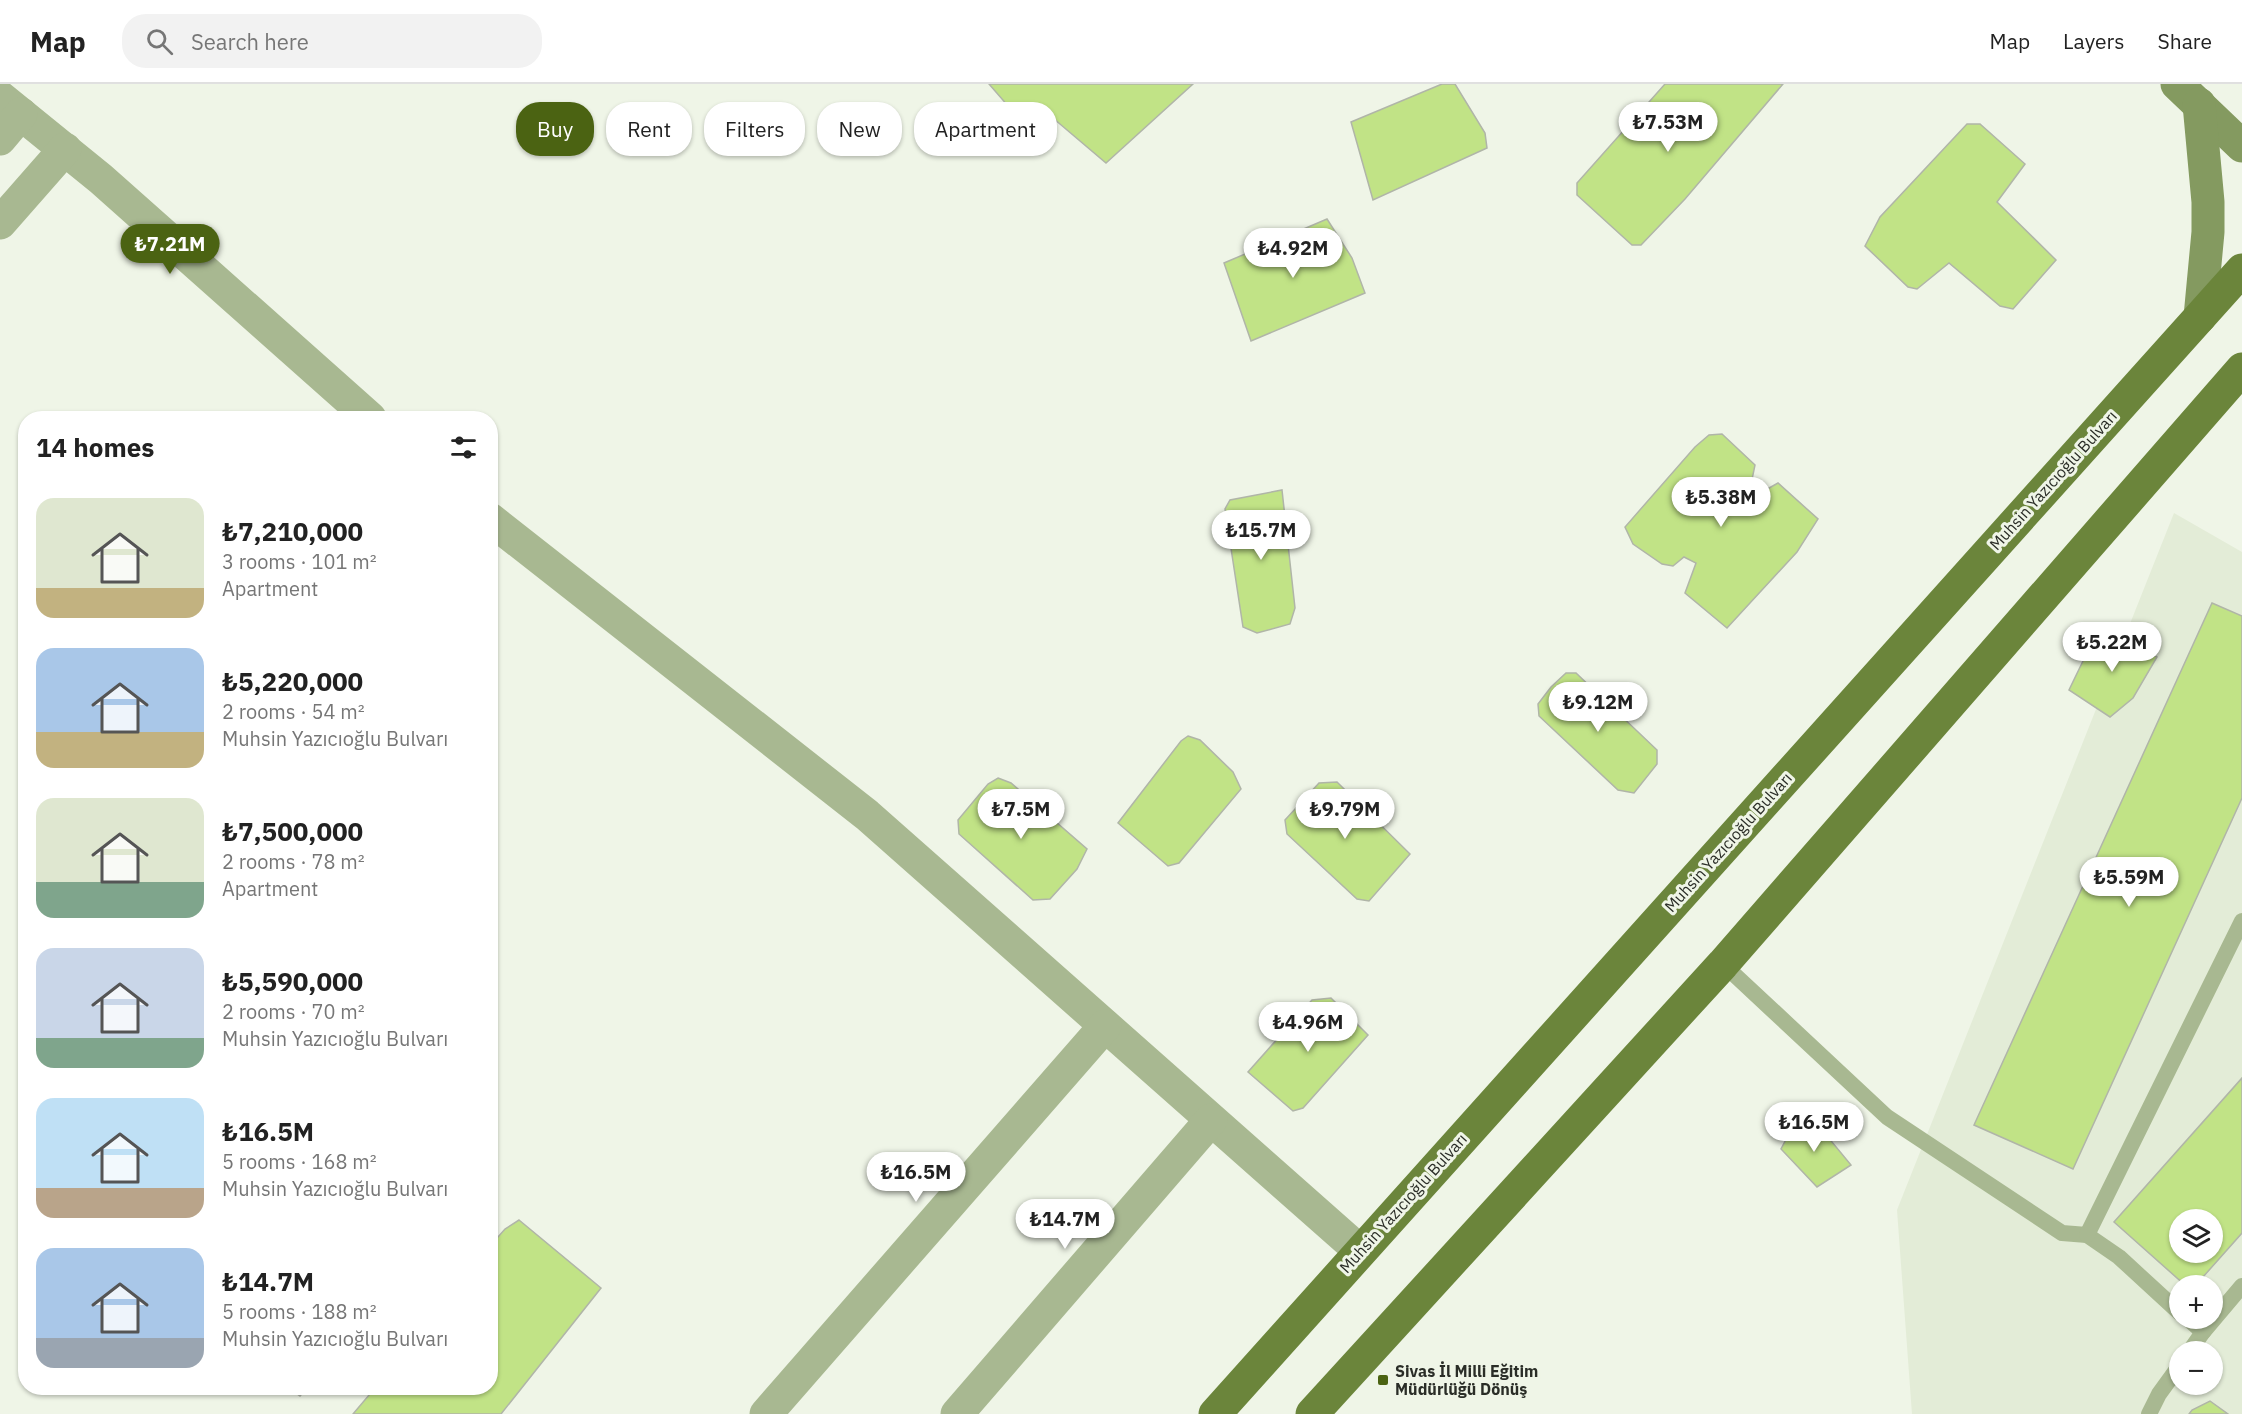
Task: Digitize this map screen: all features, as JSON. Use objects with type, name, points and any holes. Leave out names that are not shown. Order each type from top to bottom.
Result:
[{"type":"main road","name":"Muhsin Yazıcıoğlu Bulvarı","points":[[1215,1414],[2242,270]]},
{"type":"main road","points":[[1313,1414],[1723,964],[2242,369]]},
{"type":"street","points":[[0,139],[9,84]]},
{"type":"street","points":[[2188,94],[2242,146]]},
{"type":"street","points":[[2188,94],[2208,202],[2208,232],[2200,317]]},
{"type":"street","points":[[7,102],[101,179],[362,411]]},
{"type":"street","points":[[0,223],[65,149]]},
{"type":"street","points":[[498,525],[867,815],[1360,1251]]},
{"type":"street","points":[[766,1414],[1105,1026]]},
{"type":"street","points":[[957,1414],[1211,1120]]},
{"type":"lane","points":[[2087,1235],[2242,921]]},
{"type":"lane","points":[[1723,964],[1887,1118],[2062,1233],[2087,1235],[2119,1257],[2169,1303]]},
{"type":"lane","points":[[2197,1341],[2242,1286]]},
{"type":"lane","points":[[2200,1329],[2204,1332]]},
{"type":"lane","points":[[2149,1414],[2169,1381]]},
{"type":"shaded area","points":[[2174,513],[2242,552],[2242,1414],[1912,1414],[1897,1210]]},
{"type":"building","points":[[989,84],[1193,84],[1106,163],[1057,121],[1057,102],[1005,102]]},
{"type":"building","points":[[1442,84],[1455,84],[1485,133],[1487,148],[1373,200],[1351,122]]},
{"type":"building","points":[[1665,84],[1783,84],[1685,199],[1641,245],[1632,245],[1577,195],[1577,183]]},
{"type":"building","points":[[1967,124],[1980,124],[2025,164],[1997,202],[2056,260],[2013,309],[2000,306],[1949,263],[1917,289],[1908,287],[1865,246],[1880,217]]},
{"type":"building","points":[[1327,219],[1352,258],[1365,293],[1251,341],[1224,263]]},
{"type":"building","points":[[1722,434],[1755,465],[1750,489],[1755,496],[1778,483],[1818,519],[1797,552],[1727,628],[1685,593],[1696,563],[1684,557],[1673,566],[1662,564],[1633,544],[1625,527],[1695,447],[1709,435]]},
{"type":"building","points":[[1282,490],[1295,608],[1290,624],[1257,633],[1243,627],[1225,509],[1230,500]]},
{"type":"building","points":[[2212,603],[2242,616],[2242,798],[2073,1169],[1974,1125]]},
{"type":"building","points":[[2111,628],[2157,657],[2133,698],[2110,717],[2069,690],[2085,657]]},
{"type":"building","points":[[1566,673],[1576,673],[1657,750],[1657,764],[1634,793],[1618,790],[1539,716],[1538,704]]},
{"type":"building","points":[[1188,736],[1200,740],[1233,772],[1241,789],[1179,863],[1168,866],[1118,823],[1181,741]]},
{"type":"building","points":[[998,778],[1011,783],[1087,849],[1077,869],[1050,899],[1033,900],[959,834],[958,820],[988,784]]},
{"type":"building","points":[[1337,782],[1410,854],[1369,901],[1357,899],[1287,834],[1285,820],[1319,783]]},
{"type":"building","points":[[1331,998],[1368,1035],[1303,1108],[1293,1111],[1248,1072],[1312,1000]]},
{"type":"building","points":[[2242,1078],[2242,1233],[2223,1254],[2223,1209],[2169,1209],[2169,1263],[2215,1263],[2205,1275],[2174,1275],[2114,1222]]},
{"type":"building","points":[[1813,1119],[1851,1165],[1817,1187],[1781,1149],[1790,1132]]},
{"type":"building","points":[[519,1220],[601,1288],[501,1414],[353,1414],[369,1395],[498,1395],[498,1237]]},
{"type":"building","points":[[2210,1401],[2228,1414],[2189,1414],[2192,1410]]},
{"type":"place","name":"Sivas İl Milli Eğitim Müdürlüğü Dönüş","points":[[1383,1380]]}]
